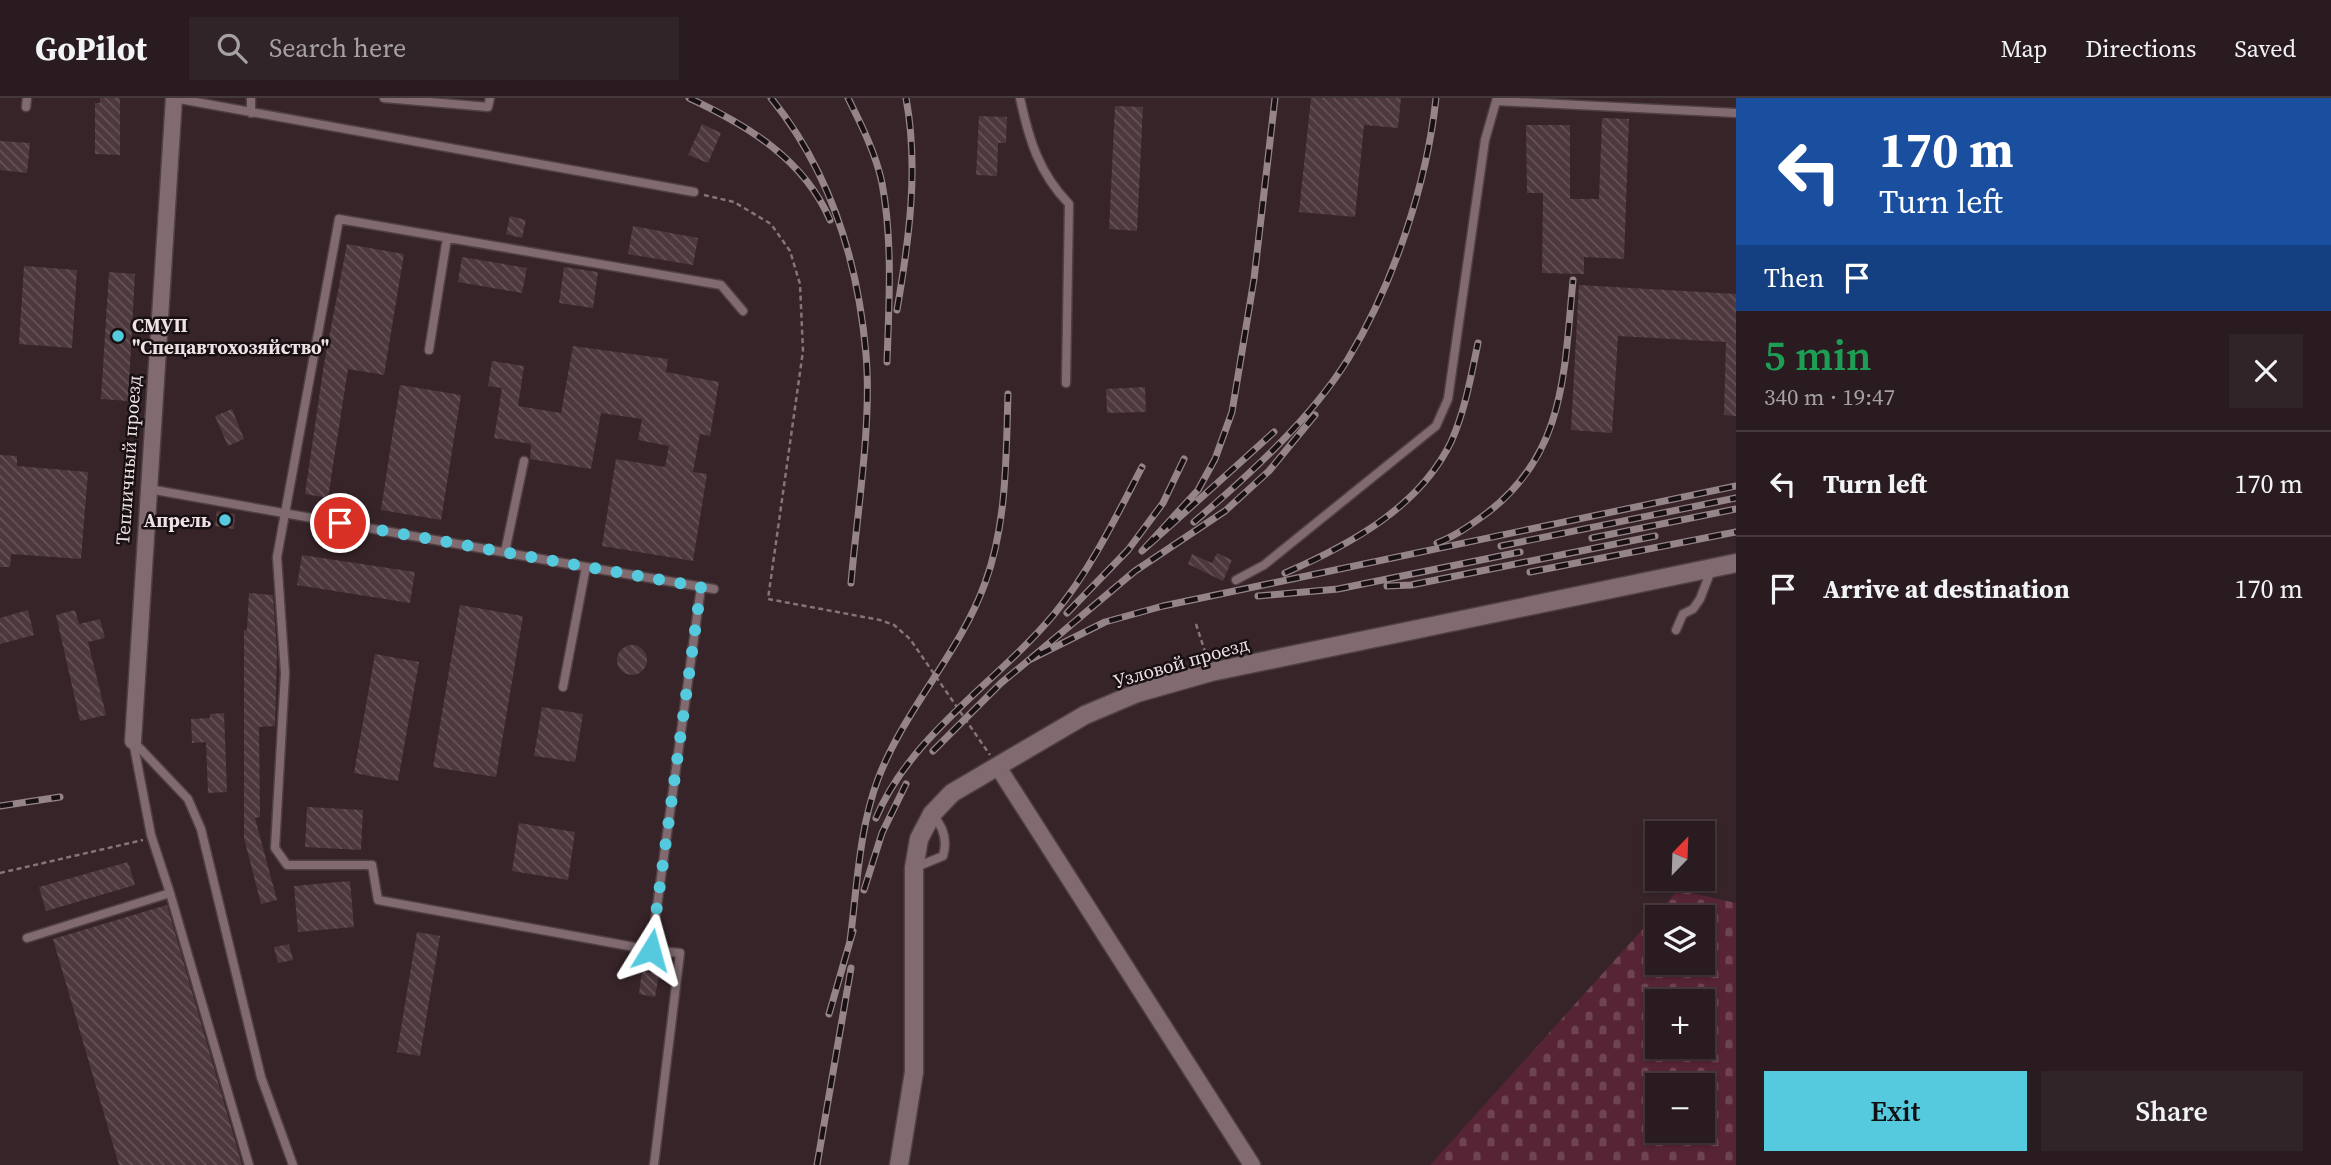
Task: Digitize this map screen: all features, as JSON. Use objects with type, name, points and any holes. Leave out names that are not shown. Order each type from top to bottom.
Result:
[{"type":"street","name":"Тепличный проезд","points":[[133,741],[146,488],[174,98]]},
{"type":"street","name":"Узловой проезд","points":[[899,1165],[914,1072],[914,868],[919,839],[932,814],[953,793],[1085,715],[1137,693],[1211,671],[1736,563]]},
{"type":"street","points":[[998,766],[1252,1165]]},
{"type":"lane","points":[[174,98],[694,192]]},
{"type":"lane","points":[[251,98],[251,113]]},
{"type":"lane","points":[[387,98],[488,107],[490,98]]},
{"type":"lane","points":[[1020,98],[1026,125],[1048,182],[1069,204],[1066,383]]},
{"type":"lane","points":[[1236,580],[1264,565],[1436,426],[1448,400],[1485,140],[1497,100],[1736,113]]},
{"type":"lane","points":[[654,1165],[680,953],[378,900],[372,866],[287,865],[275,848],[285,673],[277,557],[339,219],[720,285],[743,311]]},
{"type":"lane","points":[[429,350],[447,238]]},
{"type":"lane","points":[[505,552],[524,461]]},
{"type":"lane","points":[[146,488],[714,589]]},
{"type":"lane","points":[[563,687],[586,567]]},
{"type":"lane","points":[[1676,630],[1683,614],[1693,609],[1700,599],[1712,567]]},
{"type":"lane","points":[[651,950],[701,587]]},
{"type":"lane","points":[[133,741],[151,835],[249,1165]]},
{"type":"lane","points":[[133,741],[188,799],[201,829],[261,1077],[293,1165]]},
{"type":"lane","points":[[914,868],[943,856],[946,848],[940,823],[932,814]]},
{"type":"lane","points":[[27,938],[170,893]]},
{"type":"path","points":[[694,192],[734,202],[771,224],[790,251],[800,284],[803,351],[768,599],[894,625],[910,639],[998,766]]},
{"type":"path","points":[[1196,624],[1211,671]]},
{"type":"path","points":[[0,873],[136,844],[151,835]]},
{"type":"green space","points":[[1677,891],[1682,891],[1736,903],[1736,1165],[1430,1165],[1645,927],[1645,975],[1715,975],[1715,905],[1664,905]]},
{"type":"building","points":[[100,98],[120,98],[120,155],[95,154],[95,103],[100,103]]},
{"type":"building","points":[[1311,98],[1401,98],[1398,128],[1364,125],[1355,217],[1299,212]]},
{"type":"building","points":[[1115,106],[1143,107],[1137,231],[1109,229]]},
{"type":"building","points":[[979,116],[1007,117],[1006,143],[998,143],[997,176],[976,175]]},
{"type":"building","points":[[1602,118],[1629,119],[1624,259],[1584,257],[1584,274],[1542,273],[1543,193],[1527,193],[1526,125],[1570,125],[1570,199],[1599,199]]},
{"type":"building","points":[[702,124],[721,133],[708,163],[688,155]]},
{"type":"building","points":[[0,141],[30,143],[27,173],[0,170]]},
{"type":"building","points":[[510,216],[526,220],[522,238],[506,234]]},
{"type":"building","points":[[633,226],[698,238],[693,265],[628,254]]},
{"type":"building","points":[[347,244],[404,254],[384,375],[348,369],[328,498],[305,494],[324,364]]},
{"type":"building","points":[[462,257],[527,268],[522,293],[458,282]]},
{"type":"building","points":[[24,266],[77,270],[72,348],[19,344]]},
{"type":"building","points":[[564,267],[598,272],[593,308],[559,303]]},
{"type":"building","name":"СМУП \"Спецавтохозяйство\"","points":[[109,272],[135,274],[128,401],[101,399]]},
{"type":"building","points":[[1579,285],[1736,294],[1736,416],[1724,415],[1726,342],[1618,336],[1612,433],[1571,430]]},
{"type":"building","points":[[573,346],[668,359],[666,372],[719,382],[710,436],[700,434],[693,472],[707,474],[693,561],[602,546],[616,459],[665,467],[669,446],[638,440],[642,419],[601,413],[591,469],[530,459],[531,444],[494,438],[502,388],[488,386],[492,361],[524,366],[518,406],[561,413]]},
{"type":"building","points":[[400,385],[461,395],[441,520],[381,510]]},
{"type":"building","points":[[1145,387],[1146,412],[1107,413],[1106,389]]},
{"type":"building","points":[[232,409],[244,439],[228,446],[215,416]]},
{"type":"building","points":[[0,455],[17,456],[17,466],[88,472],[81,559],[11,554],[10,567],[0,567]]},
{"type":"building","name":"Апрель","points":[[217,511],[235,514],[234,529],[215,526]]},
{"type":"building","points":[[1217,553],[1232,560],[1223,581],[1188,564],[1192,554],[1212,563]]},
{"type":"building","points":[[302,555],[415,572],[410,603],[297,585]]},
{"type":"building","points":[[249,593],[273,595],[277,653],[275,726],[259,727],[260,817],[255,818],[277,900],[261,904],[244,838],[244,630],[247,630]]},
{"type":"building","points":[[460,605],[523,616],[496,777],[433,767]]},
{"type":"building","points":[[28,610],[34,635],[0,644],[0,618]]},
{"type":"building","points":[[75,610],[79,624],[100,619],[105,638],[88,642],[106,715],[80,721],[56,615]]},
{"type":"building","points":[[632,645],[643,649],[647,660],[643,671],[632,675],[621,671],[617,660],[621,649]]},
{"type":"building","points":[[375,654],[419,662],[398,781],[354,773]]},
{"type":"building","points":[[542,707],[583,714],[575,762],[534,756]]},
{"type":"building","points":[[224,713],[227,792],[208,793],[206,742],[192,743],[191,719],[210,718],[210,714]]},
{"type":"building","points":[[307,807],[363,810],[361,850],[305,847]]},
{"type":"building","points":[[519,823],[575,832],[568,880],[512,871]]},
{"type":"building","points":[[128,862],[135,885],[46,911],[39,887]]},
{"type":"building","points":[[350,881],[354,927],[298,932],[294,886]]},
{"type":"building","points":[[167,905],[242,1165],[119,1165],[53,939]]},
{"type":"building","points":[[417,932],[440,936],[420,1056],[397,1052]]},
{"type":"building","points":[[289,944],[293,960],[278,963],[274,947]]},
{"type":"building","points":[[642,971],[659,974],[655,997],[639,994]]},
{"type":"railway","points":[[689,98],[732,120],[772,146],[805,179],[830,220]]},
{"type":"railway","points":[[771,98],[792,126],[825,187],[848,252],[862,320],[867,409],[851,583]]},
{"type":"railway","points":[[848,98],[876,161],[882,183],[888,228],[887,362]]},
{"type":"railway","points":[[897,310],[911,204],[912,151],[906,98]]},
{"type":"railway","points":[[1274,432],[1142,551],[1198,490],[1215,459],[1232,412],[1254,279],[1275,98]]},
{"type":"railway","points":[[1194,522],[1236,486],[1297,425],[1348,359],[1379,299],[1406,233],[1425,165],[1436,98]]},
{"type":"railway","points":[[1437,543],[1472,524],[1510,492],[1531,467],[1546,439],[1556,410],[1562,379],[1573,280]]},
{"type":"railway","points":[[1285,573],[1357,537],[1380,522],[1421,486],[1437,465],[1456,430],[1478,343]]},
{"type":"railway","points":[[850,941],[863,838],[878,779],[903,728],[962,633],[992,561],[1004,490],[1008,394]]},
{"type":"railway","points":[[1315,415],[1269,471],[1225,511],[1135,571],[1029,660],[1105,622],[1163,606],[1736,486]]},
{"type":"railway","points":[[1067,613],[1128,550],[1163,503],[1184,459]]},
{"type":"railway","points":[[876,818],[891,788],[933,734],[1032,638],[1068,596],[1102,542],[1142,467]]},
{"type":"railway","points":[[1501,546],[1736,498]]},
{"type":"railway","points":[[1592,538],[1736,509]]},
{"type":"railway","points":[[1530,572],[1736,532]]},
{"type":"railway","points":[[1387,586],[1411,585],[1655,536]]},
{"type":"railway","points":[[1258,596],[1338,589],[1520,552]]},
{"type":"railway","points":[[933,751],[1001,683],[1029,660]]},
{"type":"railway","points":[[864,890],[882,833],[906,784]]},
{"type":"railway","points":[[0,806],[60,797]]},
{"type":"railway","points":[[829,1014],[853,931]]},
{"type":"railway","points":[[817,1165],[851,968]]},
{"type":"place","name":"СМУП \"Спецавтохозяйство\"","points":[[118,336]]},
{"type":"place","name":"Апрель","points":[[225,520]]},
{"type":"route","points":[[340,523],[701,587],[651,950]]}]
